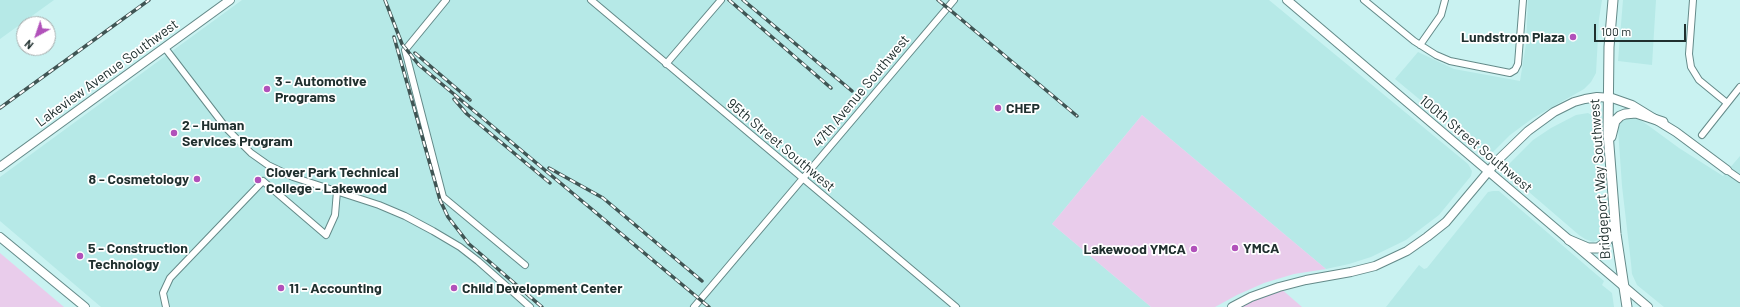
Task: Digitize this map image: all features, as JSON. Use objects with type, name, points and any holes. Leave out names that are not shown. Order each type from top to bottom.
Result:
[{"type":"main road","name":"Lakeview Avenue Southwest","points":[[0,167],[230,0]]},
{"type":"main road","name":"Bridgeport Way Southwest","points":[[1613,0],[1607,97],[1609,148],[1613,211],[1627,307]]},
{"type":"main road","name":"100th Street Southwest","points":[[1292,2],[1648,307]]},
{"type":"main road","points":[[1232,307],[1251,297],[1279,288],[1306,280],[1363,269],[1386,261],[1402,253],[1427,237],[1446,222],[1488,171],[1521,136],[1545,118],[1574,102],[1592,98],[1607,97],[1619,99],[1632,104],[1663,122],[1727,170]]},
{"type":"main road","points":[[1609,148],[1614,124],[1621,115],[1636,113],[1663,122]]},
{"type":"main road","points":[[1570,240],[1588,248],[1594,248],[1606,243],[1611,234],[1613,211]]},
{"type":"main road","points":[[0,238],[85,307]]},
{"type":"street","points":[[446,0],[405,50],[443,197],[525,265]]},
{"type":"street","name":"95th Street Southwest","points":[[591,0],[956,307]]},
{"type":"street","points":[[666,64],[721,0]]},
{"type":"street","name":"47th Avenue Southwest","points":[[694,307],[954,0]]},
{"type":"street","points":[[1364,0],[1420,46],[1441,57],[1450,61],[1504,73],[1514,71],[1519,61],[1523,0]]},
{"type":"street","points":[[1420,46],[1440,15],[1445,0]]},
{"type":"street","points":[[1693,0],[1689,54],[1691,67],[1699,80],[1727,103]]},
{"type":"street","points":[[165,48],[227,129],[251,153],[268,165],[293,178],[379,205],[405,216],[460,247],[478,260],[530,307]]},
{"type":"street","points":[[1702,135],[1740,87]]},
{"type":"street","points":[[1727,170],[1740,179]]},
{"type":"street","points":[[166,307],[163,292],[170,278],[263,181],[326,234],[335,215],[337,191]]},
{"type":"shaded area","points":[[0,0],[54,0],[32,16],[16,16],[16,27],[0,39]]},
{"type":"shaded area","points":[[242,0],[1269,0],[1468,164],[1472,171],[1471,176],[1439,215],[1406,240],[1371,257],[1326,269],[1142,115],[1052,224],[1151,307],[101,307],[0,221],[0,177]]},
{"type":"shaded area","points":[[1528,0],[1602,0],[1599,19],[1596,73],[1591,82],[1584,89],[1533,118],[1510,135],[1493,152],[1483,152],[1395,79],[1418,52],[1454,69],[1520,81],[1526,44]]},
{"type":"shaded area","points":[[1623,0],[1656,0],[1652,65],[1618,61]]},
{"type":"shaded area","points":[[1588,113],[1595,117],[1597,122],[1598,175],[1604,231],[1603,238],[1593,242],[1579,235],[1508,174],[1506,170],[1508,165],[1533,140],[1551,128],[1576,115]]},
{"type":"shaded area","points":[[1142,115],[1326,269],[1294,274],[1264,283],[1215,307],[1151,307],[1052,224]]},
{"type":"shaded area","points":[[1631,116],[1637,118],[1679,148],[1723,176],[1740,156],[1740,307],[1664,307],[1637,285],[1632,274],[1622,186],[1618,129],[1622,120]]},
{"type":"shaded area","points":[[1499,191],[1604,281],[1602,285],[1612,293],[1614,307],[1386,307],[1419,265],[1424,269],[1427,268],[1488,192]]},
{"type":"shaded area","points":[[0,253],[64,307],[0,307]]},
{"type":"shaded area","points":[[1279,287],[1302,307],[1232,307]]},
{"type":"railway","points":[[0,108],[149,0]]},
{"type":"railway","points":[[385,0],[402,44],[419,65],[709,307]]},
{"type":"railway","points":[[729,0],[831,88]]},
{"type":"railway","points":[[743,0],[852,91]]},
{"type":"railway","points":[[938,0],[1077,116]]},
{"type":"railway","points":[[394,37],[440,200],[448,217],[469,244],[542,307]]},
{"type":"railway","points":[[415,53],[470,100]]},
{"type":"railway","points":[[454,99],[467,114],[550,183]]},
{"type":"railway","points":[[549,168],[603,198],[702,281]]},
{"type":"place","name":"Lundstrom Plaza","points":[[1573,37]]},
{"type":"place","name":"3 - Automotive Programs","points":[[267,89]]},
{"type":"place","name":"CHEP","points":[[998,108]]},
{"type":"place","name":"2 - Human Services Program","points":[[174,133]]},
{"type":"place","name":"8 - Cosmetology","points":[[197,179]]},
{"type":"place","name":"Clover Park Technical College - Lakewood","points":[[258,180]]},
{"type":"place","name":"YMCA","points":[[1235,248]]},
{"type":"place","name":"Lakewood YMCA","points":[[1194,249]]},
{"type":"place","name":"5 - Construction Technology","points":[[80,256]]},
{"type":"place","name":"11 - Accounting","points":[[281,288]]},
{"type":"place","name":"Child Development Center","points":[[454,288]]}]
